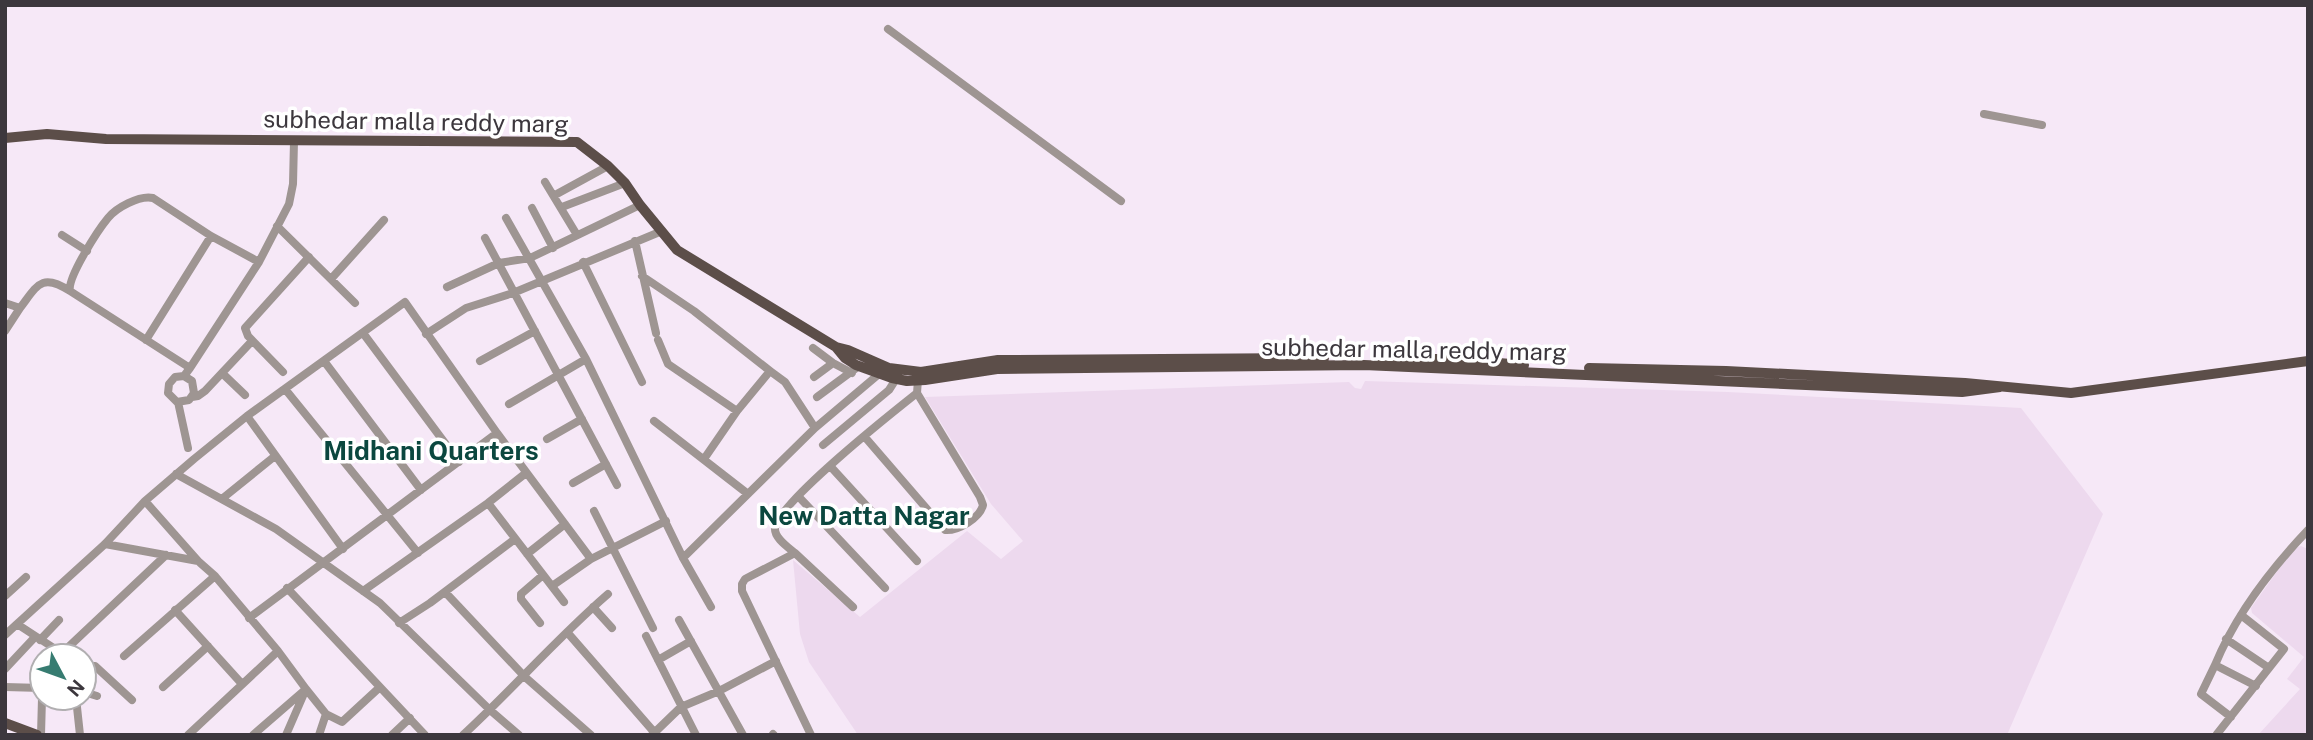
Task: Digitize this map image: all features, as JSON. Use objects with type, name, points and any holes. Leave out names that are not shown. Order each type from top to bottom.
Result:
[{"type":"main road","name":"subhedar malla reddy marg","points":[[5,138],[47,134],[106,139],[577,142],[625,183],[677,250],[836,348],[856,369],[896,379],[918,380],[997,369],[1364,365],[1962,391],[2000,387]]},
{"type":"main road","name":"subhedar malla reddy marg","points":[[836,348],[848,350],[889,368],[921,372],[998,360],[1447,359],[1554,368],[1726,371],[1965,383],[2071,393],[2308,361]]},
{"type":"main road","points":[[5,723],[39,735]]},
{"type":"street","points":[[888,29],[1121,201]]},
{"type":"street","points":[[1984,114],[2042,125]]},
{"type":"street","points":[[184,376],[259,262],[289,204],[293,184],[294,141]]},
{"type":"street","points":[[555,195],[608,166]]},
{"type":"street","points":[[545,182],[578,235]]},
{"type":"street","points":[[562,207],[625,183]]},
{"type":"street","points":[[70,291],[68,286],[110,216],[146,197],[153,198],[211,236],[259,262]]},
{"type":"street","points":[[447,287],[499,263],[530,258],[640,205]]},
{"type":"street","points":[[532,208],[552,248]]},
{"type":"street","points":[[506,218],[586,359],[682,558],[710,607]]},
{"type":"street","points":[[331,279],[384,220]]},
{"type":"street","points":[[277,226],[355,303]]},
{"type":"street","points":[[426,334],[466,308],[513,293],[662,231]]},
{"type":"street","points":[[62,235],[87,251]]},
{"type":"street","points":[[146,340],[211,236]]},
{"type":"street","points":[[485,238],[617,485]]},
{"type":"street","points":[[635,241],[657,336],[668,364],[737,411]]},
{"type":"street","points":[[283,372],[245,332],[245,328],[309,257]]},
{"type":"street","points":[[583,262],[642,382]]},
{"type":"street","points":[[642,276],[694,310],[785,382],[815,428]]},
{"type":"street","points":[[5,331],[37,286],[45,282],[57,283],[190,368]]},
{"type":"street","points":[[5,303],[20,308]]},
{"type":"street","points":[[5,635],[105,544],[145,500],[176,474],[247,416],[405,303],[591,559]]},
{"type":"street","points":[[480,361],[535,331]]},
{"type":"street","points":[[363,333],[459,462]]},
{"type":"street","points":[[192,397],[194,384],[184,376],[175,377],[169,384],[170,397],[178,402],[186,402],[202,394],[253,341]]},
{"type":"street","points":[[813,348],[833,363],[856,369]]},
{"type":"street","points":[[509,404],[586,359]]},
{"type":"street","points":[[324,361],[421,490]]},
{"type":"street","points":[[814,377],[833,363]]},
{"type":"street","points":[[817,397],[856,369]]},
{"type":"street","points":[[704,459],[769,370]]},
{"type":"street","points":[[222,373],[245,395]]},
{"type":"street","points":[[682,558],[815,428],[879,374]]},
{"type":"street","points":[[823,445],[889,390],[896,379]]},
{"type":"street","points":[[864,436],[945,530],[954,531],[983,510],[982,502],[917,393],[918,380]]},
{"type":"street","points":[[285,389],[418,553]]},
{"type":"street","points":[[853,607],[779,538],[775,527],[798,496],[864,436],[917,393]]},
{"type":"street","points":[[178,402],[188,448]]},
{"type":"street","points":[[247,416],[343,549]]},
{"type":"street","points":[[547,439],[582,419]]},
{"type":"street","points":[[654,421],[748,494]]},
{"type":"street","points":[[249,618],[497,433]]},
{"type":"street","points":[[223,498],[275,456]]},
{"type":"street","points":[[573,483],[606,464]]},
{"type":"street","points":[[831,467],[917,561]]},
{"type":"street","points":[[363,591],[526,473]]},
{"type":"street","points":[[176,474],[276,529],[380,603],[514,733]]},
{"type":"street","points":[[798,496],[885,588]]},
{"type":"street","points":[[145,500],[198,561],[215,576],[326,714],[342,722],[380,687]]},
{"type":"street","points":[[488,503],[565,602]]},
{"type":"street","points":[[594,511],[653,628]]},
{"type":"street","points":[[552,586],[591,559],[666,521]]},
{"type":"street","points":[[527,554],[565,524]]},
{"type":"street","points":[[2231,717],[2201,694],[2226,639],[2259,587],[2308,530]]},
{"type":"street","points":[[399,623],[445,592],[515,538]]},
{"type":"street","points":[[105,544],[198,561]]},
{"type":"street","points":[[794,553],[746,579],[742,583],[742,591],[811,735]]},
{"type":"street","points":[[77,642],[166,555]]},
{"type":"street","points":[[540,623],[521,599],[521,594],[543,575]]},
{"type":"street","points":[[124,656],[215,576]]},
{"type":"street","points":[[5,596],[26,577]]},
{"type":"street","points":[[287,588],[425,735]]},
{"type":"street","points":[[445,592],[525,677],[591,735]]},
{"type":"street","points":[[463,735],[608,594]]},
{"type":"street","points":[[593,607],[612,628]]},
{"type":"street","points":[[175,610],[242,684]]},
{"type":"street","points":[[2217,734],[2284,649],[2241,615]]},
{"type":"street","points":[[5,670],[59,620]]},
{"type":"street","points":[[679,620],[743,735]]},
{"type":"street","points":[[17,624],[43,642]]},
{"type":"street","points":[[567,632],[653,733],[681,707],[776,662]]},
{"type":"street","points":[[646,636],[696,735]]},
{"type":"street","points":[[2226,639],[2269,668]]},
{"type":"street","points":[[658,660],[691,641]]},
{"type":"street","points":[[163,687],[208,646]]},
{"type":"street","points":[[188,735],[278,651]]},
{"type":"street","points":[[2215,665],[2256,686]]},
{"type":"street","points":[[98,670],[132,701]]},
{"type":"street","points":[[5,687],[28,688]]},
{"type":"street","points":[[253,735],[306,689]]},
{"type":"street","points":[[286,735],[306,689]]},
{"type":"street","points":[[39,735],[41,712]]},
{"type":"street","points":[[78,712],[80,735]]},
{"type":"street","points":[[320,735],[326,714]]},
{"type":"street","points":[[392,735],[410,718]]},
{"type":"shaded area","points":[[1365,381],[1728,392],[2021,408],[2103,514],[2007,735],[858,735],[809,662],[800,634],[793,560],[860,617],[967,531],[1001,559],[1023,541],[991,504],[925,397],[1349,382],[1355,388],[1361,389]]},
{"type":"shaded area","points":[[2301,546],[2308,549],[2308,735],[2258,735],[2300,689],[2287,679],[2304,657],[2252,613],[2251,608],[2293,549]]},
{"type":"district","name":"Midhani Quarters","points":[[431,450]]},
{"type":"district","name":"New Datta Nagar","points":[[864,515]]}]
